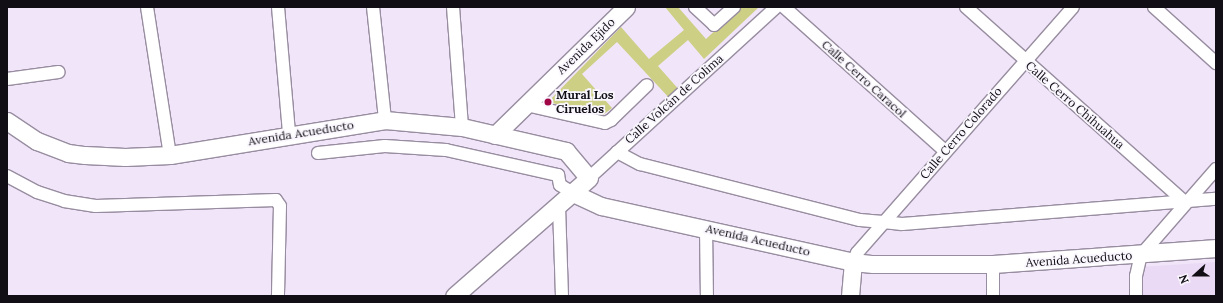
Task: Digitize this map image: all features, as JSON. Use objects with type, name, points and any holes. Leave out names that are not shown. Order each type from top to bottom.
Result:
[{"type":"main road","name":"Avenida Ejido","points":[[495,135],[626,7]]},
{"type":"main road","name":"Avenida Acueducto","points":[[7,121],[37,141],[68,153],[125,157],[170,155],[289,134],[385,120],[462,127],[562,149],[589,178]]},
{"type":"main road","name":"Calle Volcán de Colima","points":[[454,296],[559,206],[589,178]]},
{"type":"main road","name":"Avenida Acueducto","points":[[573,193],[601,206],[706,228],[853,262],[886,265],[993,264],[1141,255],[1216,248]]},
{"type":"main road","points":[[850,296],[853,262]]},
{"type":"street","points":[[147,7],[170,155]]},
{"type":"street","points":[[278,7],[289,134]]},
{"type":"street","points":[[373,7],[385,120]]},
{"type":"street","points":[[453,7],[462,127]]},
{"type":"street","points":[[695,7],[714,25],[734,7]]},
{"type":"street","name":"Calle Volcán de Colima","points":[[589,178],[776,7]]},
{"type":"street","name":"Calle Cerro Caracol","points":[[784,7],[945,152]]},
{"type":"street","name":"Calle Cerro Chihuahua","points":[[966,7],[1185,202]]},
{"type":"street","name":"Calle Cerro Colorado","points":[[853,262],[857,252],[1073,7]]},
{"type":"street","points":[[1154,7],[1216,63]]},
{"type":"street","points":[[7,79],[59,72]]},
{"type":"street","points":[[526,105],[595,123],[605,123],[611,120],[647,85]]},
{"type":"street","name":"Avenida Acueducto","points":[[318,153],[385,146],[446,150],[558,175],[560,185],[573,193]]},
{"type":"street","points":[[617,152],[640,164],[860,220],[902,224],[1216,199]]},
{"type":"street","points":[[1136,296],[1136,276],[1141,255],[1185,202],[1216,169]]},
{"type":"street","points":[[7,176],[37,192],[64,200],[96,206],[273,199],[278,201],[278,296]]},
{"type":"street","points":[[559,206],[562,296]]},
{"type":"street","points":[[706,228],[707,296]]},
{"type":"street","points":[[993,264],[993,296]]},
{"type":"shaded area","points":[[1216,262],[1216,296],[1141,296],[1140,267]]},
{"type":"green space","points":[[665,7],[678,7],[706,39],[740,7],[759,7],[704,59],[688,40],[658,66],[681,92],[672,101],[617,42],[582,74],[612,108],[603,115],[548,102],[621,27],[649,59],[684,30]]},
{"type":"place","name":"Mural Los Ciruelos","points":[[548,102]]}]
